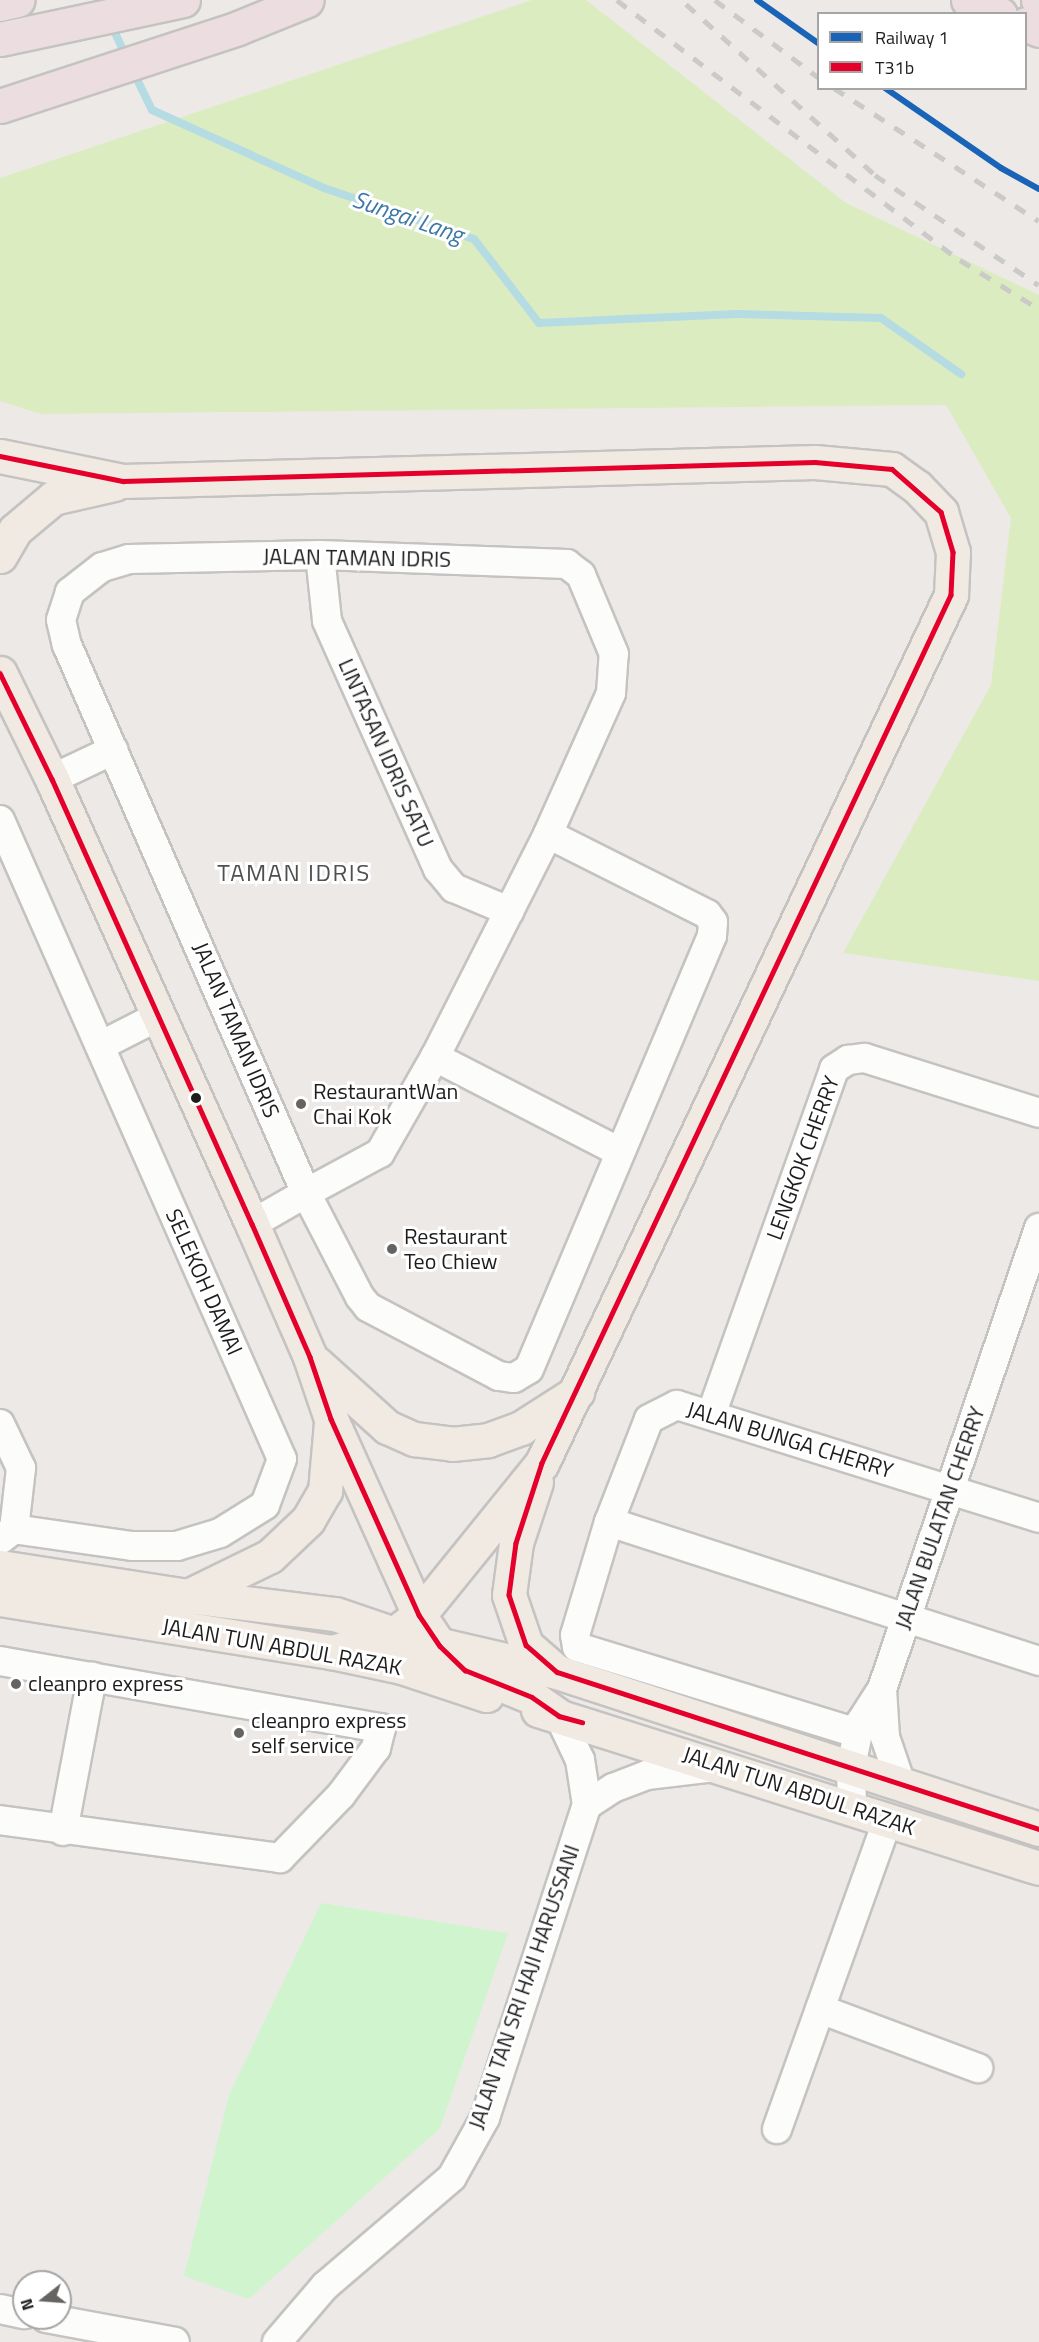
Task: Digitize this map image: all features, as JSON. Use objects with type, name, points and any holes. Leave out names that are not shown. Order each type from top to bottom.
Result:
[{"type":"highway","points":[[0,4],[18,0]]},
{"type":"highway","points":[[0,39],[183,0]]},
{"type":"highway","points":[[0,106],[238,27],[307,0]]},
{"type":"highway","points":[[968,0],[995,12]]},
{"type":"main road","points":[[0,456],[123,481]]},
{"type":"main road","points":[[0,556],[15,530],[54,498],[123,481],[815,462],[892,469],[917,487],[941,512],[952,552],[951,595],[542,1463],[516,1543],[509,1595],[526,1645],[557,1672]]},
{"type":"main road","points":[[0,673],[52,779],[310,1357],[407,1624]]},
{"type":"main road","points":[[310,1357],[387,1427],[414,1439],[488,1440],[521,1428],[577,1392]]},
{"type":"main road","points":[[188,1596],[270,1556],[308,1520],[325,1491],[331,1419]]},
{"type":"main road","points":[[332,1652],[407,1624],[542,1463]]},
{"type":"main road","name":"JALAN TUN ABDUL RAZAK","points":[[0,1567],[188,1596],[407,1624],[440,1646],[477,1677],[532,1697],[559,1716]]},
{"type":"main road","name":"JALAN TUN ABDUL RAZAK","points":[[0,1599],[332,1652],[402,1667],[1039,1868]]},
{"type":"main road","name":"JALAN TUN ABDUL RAZAK","points":[[440,1646],[557,1672],[1039,1828]]},
{"type":"street","name":"JALAN TAMAN IDRIS","points":[[252,1224],[380,1153],[435,1057],[548,834],[611,693],[614,674],[614,654],[581,575],[567,564],[320,555],[129,559],[102,567],[77,583],[64,605],[63,632],[306,1193]]},
{"type":"street","name":"LINTASAN IDRIS SATU","points":[[320,555],[327,621],[438,869],[454,888],[509,910]]},
{"type":"street","points":[[52,779],[113,750]]},
{"type":"street","name":"SELEKOH DAMAI","points":[[0,820],[7,851],[100,1046],[282,1459],[265,1505],[220,1533],[177,1546],[132,1546],[7,1535]]},
{"type":"street","points":[[306,1193],[368,1307],[499,1376],[514,1378],[529,1370],[712,936],[713,922],[707,914],[548,834]]},
{"type":"street","points":[[100,1046],[159,1016]]},
{"type":"street","points":[[435,1057],[620,1152]]},
{"type":"street","name":"LENGKOK CHERRY","points":[[711,1416],[834,1069],[848,1060],[865,1058],[1039,1113]]},
{"type":"street","name":"JALAN BULATAN CHERRY","points":[[852,1808],[851,1767],[857,1733],[882,1689],[1039,1228]]},
{"type":"street","name":"JALAN BUNGA CHERRY","points":[[857,1733],[577,1647],[575,1635],[609,1522],[649,1419],[677,1405],[950,1488],[1039,1518]]},
{"type":"street","points":[[0,1424],[21,1468],[7,1535]]},
{"type":"street","points":[[609,1522],[1039,1661]]},
{"type":"street","points":[[0,1661],[381,1728],[376,1748],[341,1795],[280,1858],[0,1820]]},
{"type":"street","points":[[63,1830],[92,1677]]},
{"type":"street","points":[[882,1689],[885,1737],[901,1784]]},
{"type":"street","name":"JALAN TAN SRI HAJI HARUSSANI","points":[[277,2342],[325,2286],[452,2177],[484,2118],[586,1805],[580,1760],[559,1716]]},
{"type":"street","points":[[586,1805],[613,1788],[647,1776],[723,1767]]},
{"type":"street","points":[[777,2129],[888,1819]]},
{"type":"street","points":[[820,2009],[978,2068]]},
{"type":"street","points":[[72,2323],[175,2342]]},
{"type":"green space","points":[[532,0],[586,0],[846,203],[1039,295],[1039,981],[843,953],[991,685],[1011,518],[946,405],[41,414],[0,401],[0,178]]},
{"type":"green space","points":[[321,1903],[508,1933],[440,2128],[249,2299],[184,2276],[229,2095]]},
{"type":"waterway","name":"Sungai Lang","points":[[110,22],[126,56]]},
{"type":"waterway","name":"Sungai Lang","points":[[133,71],[152,110],[324,188],[474,239],[539,323],[737,314],[881,318],[961,374]]},
{"type":"railway","points":[[617,0],[960,260],[1039,309]]},
{"type":"railway","points":[[715,0],[817,76]]},
{"type":"railway","points":[[686,4],[875,175],[1039,285]]},
{"type":"railway","points":[[837,90],[1039,221]]},
{"type":"rail line","name":"1","points":[[757,0],[817,42]]},
{"type":"rail line","name":"1","points":[[888,90],[1001,168],[1039,189]]},
{"type":"transit line","name":"T31b","points":[[0,456],[123,481],[815,462],[892,469],[941,512],[953,552],[951,595],[542,1463],[516,1543],[509,1595],[526,1645],[557,1672],[1039,1829]]},
{"type":"transit line","name":"T31b","points":[[0,673],[52,779],[252,1224],[310,1357],[331,1419],[419,1615],[440,1646],[465,1670],[532,1697],[559,1716],[582,1722]]},
{"type":"place","name":"RestaurantWan Chai Kok","points":[[301,1104]]},
{"type":"place","name":"Restaurant Teo Chiew","points":[[392,1249]]},
{"type":"place","name":"cleanpro express","points":[[16,1684]]},
{"type":"place","name":"cleanpro express self service","points":[[239,1733]]},
{"type":"district","name":"TAMAN IDRIS","points":[[294,873]]}]
